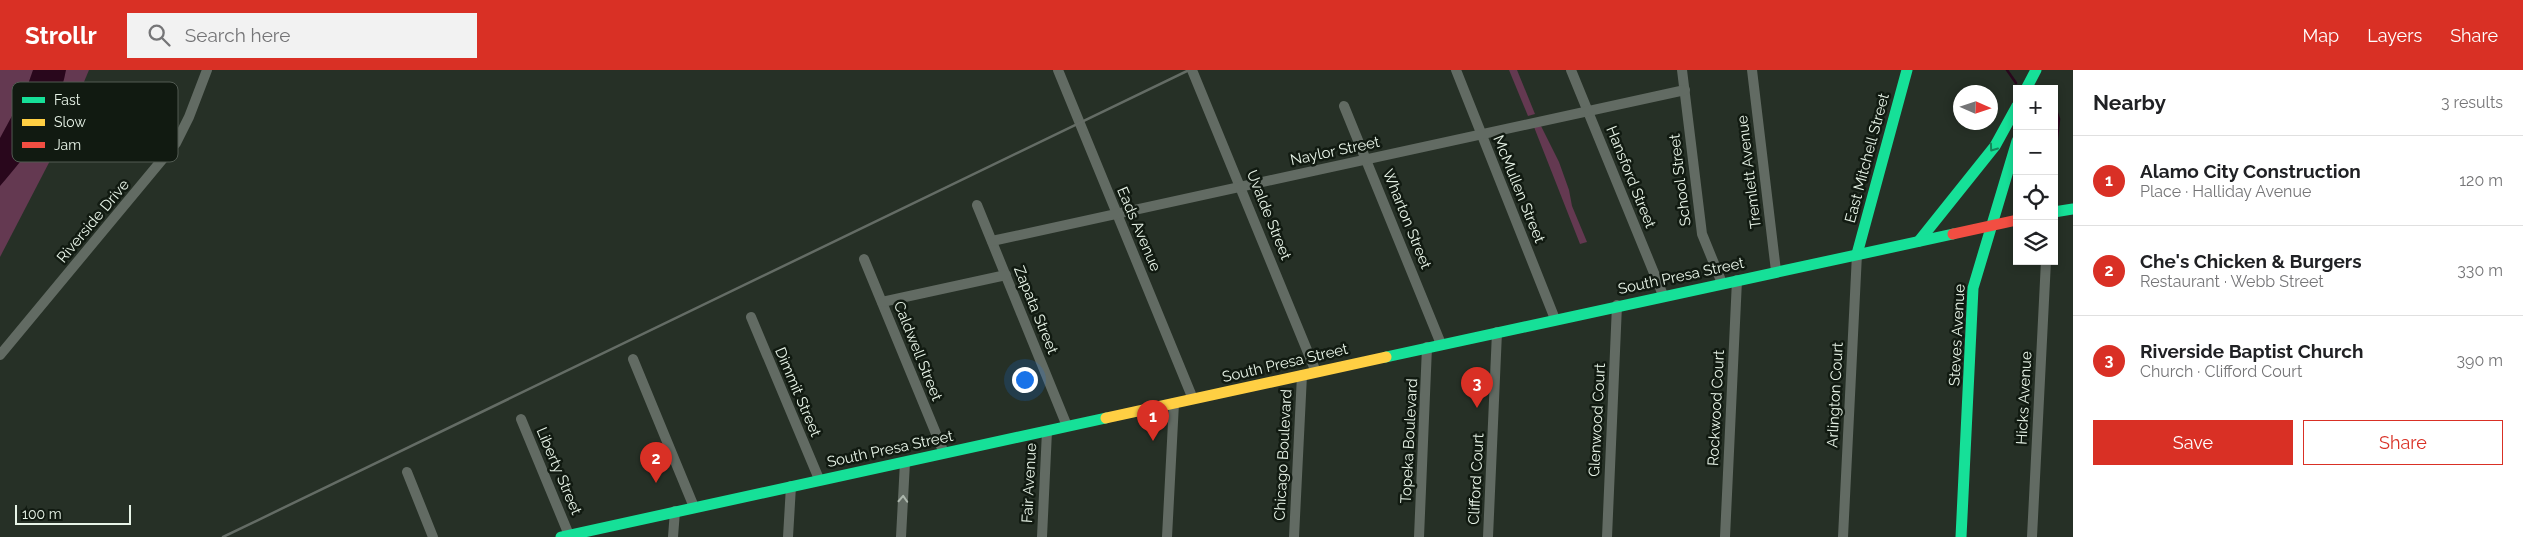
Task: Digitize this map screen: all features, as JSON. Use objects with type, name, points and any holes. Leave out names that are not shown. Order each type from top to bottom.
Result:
[{"type":"main road","name":"East Mitchell Street","points":[[1858,254],[1907,70]]},
{"type":"main road","points":[[2028,85],[2037,70]]},
{"type":"main road","points":[[2033,85],[2037,70]]},
{"type":"main road","points":[[1918,241],[1995,146],[2013,113]]},
{"type":"main road","name":"Steves Avenue","points":[[1961,537],[1974,288],[1978,266],[2013,154]]},
{"type":"main road","points":[[2058,211],[2073,209]]},
{"type":"main road","name":"South Presa Street","points":[[565,536],[1618,305],[2013,221]]},
{"type":"street","name":"Riverside Drive","points":[[178,139],[189,117],[207,70]]},
{"type":"street","name":"Eads Avenue","points":[[1058,70],[1193,399]]},
{"type":"street","name":"Uvalde Street","points":[[1192,70],[1316,372]]},
{"type":"street","name":"McMullen Street","points":[[1456,70],[1555,319]]},
{"type":"street","name":"Hansford Street","points":[[1570,70],[1663,296]]},
{"type":"street","name":"School Street","points":[[1682,70],[1702,234],[1722,283]]},
{"type":"street","name":"Tremlett Avenue","points":[[1752,70],[1776,271]]},
{"type":"street","name":"Naylor Street","points":[[992,241],[1684,90]]},
{"type":"street","name":"Wharton Street","points":[[1344,106],[1441,344]]},
{"type":"street","name":"Riverside Drive","points":[[0,355],[160,162]]},
{"type":"street","name":"Zapata Street","points":[[977,205],[1067,426]]},
{"type":"street","name":"Arlington Court","points":[[1843,537],[1858,254]]},
{"type":"street","name":"Caldwell Street","points":[[864,259],[944,453]]},
{"type":"street","name":"Hicks Avenue","points":[[2032,537],[2046,265]]},
{"type":"street","points":[[882,302],[1006,275]]},
{"type":"street","name":"Rockwood Court","points":[[1725,537],[1737,280]]},
{"type":"street","name":"Glenwood Court","points":[[1607,537],[1618,305]]},
{"type":"street","name":"Dimmit Street","points":[[750,317],[818,480]]},
{"type":"street","name":"Clifford Court","points":[[1488,537],[1497,332]]},
{"type":"street","name":"Topeka Boulevard","points":[[1419,537],[1427,347]]},
{"type":"street","points":[[633,359],[694,507]]},
{"type":"street","name":"Chicago Boulevard","points":[[1294,537],[1302,375]]},
{"type":"street","points":[[1167,537],[1174,403]]},
{"type":"street","name":"Liberty Street","points":[[521,419],[565,536]]},
{"type":"street","name":"Fair Avenue","points":[[1042,537],[1047,430]]},
{"type":"street","points":[[902,537],[905,462]]},
{"type":"street","points":[[407,472],[434,537]]},
{"type":"street","points":[[788,537],[791,486]]},
{"type":"street","points":[[674,537],[675,511]]},
{"type":"shaded area","points":[[0,70],[89,70],[84,82],[12,82],[12,162],[49,162],[0,257]]},
{"type":"shaded area","points":[[33,70],[66,70],[63,82],[29,82]]},
{"type":"shaded area","points":[[1509,70],[1517,70],[1535,114],[1528,116]]},
{"type":"shaded area","points":[[12,116],[12,162],[19,162],[0,186],[0,138]]},
{"type":"shaded area","points":[[1541,126],[1559,162],[1569,190],[1572,206],[1587,242],[1580,244],[1534,127]]},
{"type":"waterway","points":[[2007,70],[2016,83]]},
{"type":"waterway","points":[[2058,116],[2058,129]]},
{"type":"railway","points":[[223,537],[1189,70]]},
{"type":"traffic: fast","points":[[1857,254],[1907,70]]},
{"type":"traffic: fast","points":[[2028,85],[2036,70]]},
{"type":"traffic: fast","points":[[1919,241],[1995,146],[2013,113]]},
{"type":"traffic: fast","points":[[1961,537],[1973,288],[2013,154]]},
{"type":"traffic: fast","points":[[2058,211],[2073,209]]},
{"type":"traffic: fast","points":[[1386,357],[1953,234]]},
{"type":"traffic: fast","points":[[561,537],[1106,418]]},
{"type":"traffic: slow","points":[[1106,418],[1386,357]]},
{"type":"traffic: jam","points":[[1953,234],[2013,221]]},
{"type":"place","name":"Riverside Baptist Church","points":[[1477,408]]},
{"type":"place","name":"Alamo City Construction","points":[[1153,441]]},
{"type":"place","name":"Che's Chicken & Burgers","points":[[656,483]]}]
